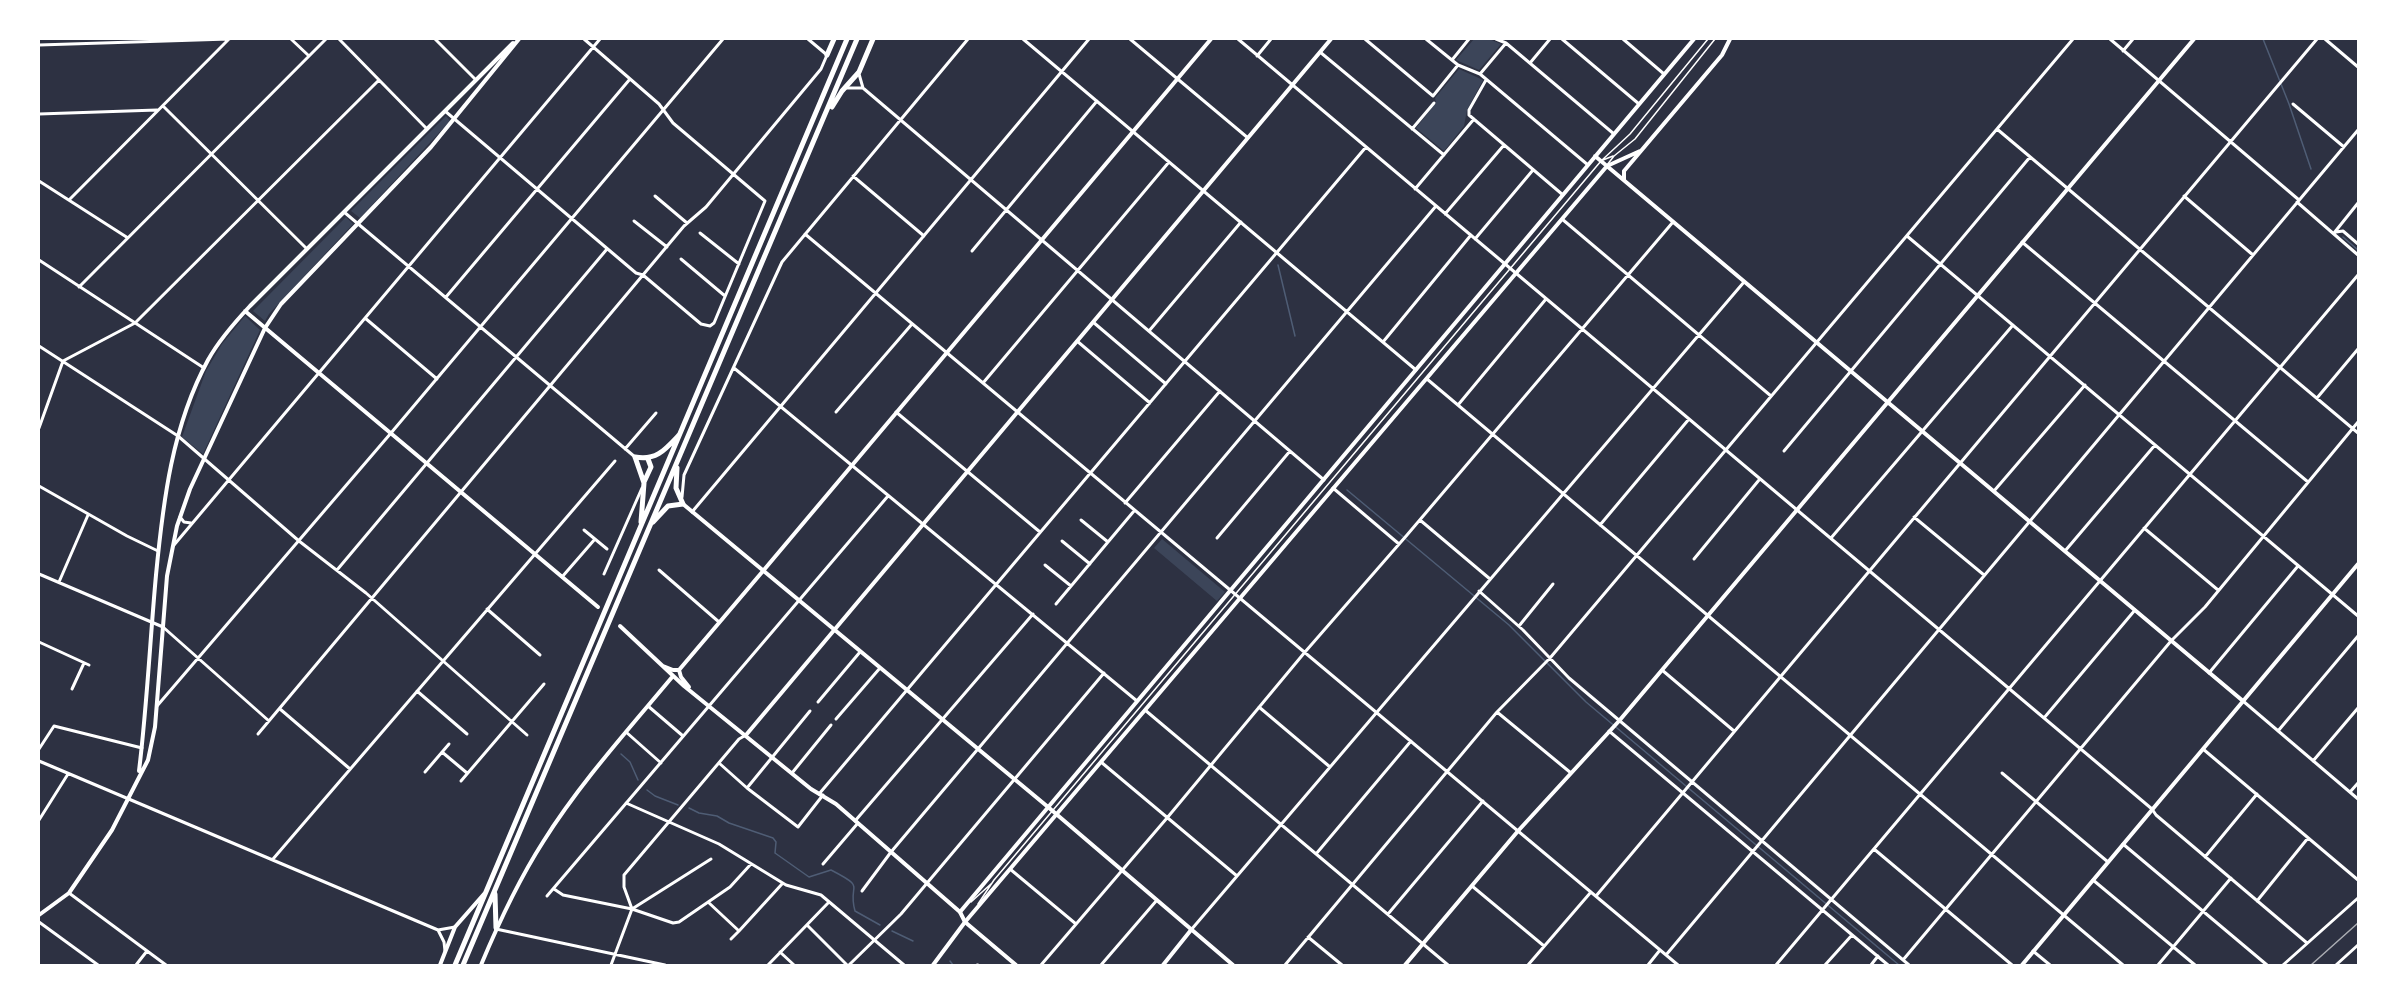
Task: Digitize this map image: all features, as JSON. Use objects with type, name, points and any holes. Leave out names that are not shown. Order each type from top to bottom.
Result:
[{"type":"highway","points":[[827,55],[834,39]]},
{"type":"highway","points":[[455,965],[847,39]]},
{"type":"highway","points":[[463,965],[857,39]]},
{"type":"highway","points":[[820,127],[844,88],[859,72],[873,39]]},
{"type":"highway","points":[[635,457],[648,459],[663,453],[682,432]]},
{"type":"highway","points":[[635,457],[644,483],[639,532]]},
{"type":"highway","points":[[641,471],[648,459]]},
{"type":"highway","points":[[644,483],[651,466],[648,459]]},
{"type":"highway","points":[[650,525],[668,506],[683,504],[676,488],[677,461]]},
{"type":"highway","points":[[495,891],[496,928]]},
{"type":"main road","points":[[139,775],[166,484],[178,436],[204,368],[223,337],[245,311],[518,39]]},
{"type":"main road","points":[[39,915],[69,893],[112,830],[148,760],[153,745],[172,548],[180,517],[204,459],[266,328],[281,304],[423,156],[518,39]]},
{"type":"main road","points":[[679,670],[1211,39]]},
{"type":"main road","points":[[746,735],[1331,39]]},
{"type":"main road","points":[[960,912],[1694,39]]},
{"type":"main road","points":[[1624,180],[1624,171],[1726,49],[1729,39]]},
{"type":"main road","points":[[1405,965],[1518,831],[1619,721],[2021,241],[2194,39]]},
{"type":"main road","points":[[933,965],[965,922],[1054,814],[1101,762],[1606,166],[1640,151]]},
{"type":"main road","points":[[1595,156],[2243,701]]},
{"type":"main road","points":[[245,311],[598,607]]},
{"type":"main road","points":[[683,504],[1015,779],[1233,965]]},
{"type":"main road","points":[[2022,965],[2358,564]]},
{"type":"main road","points":[[620,626],[673,676],[856,822],[960,912],[965,922],[1016,965]]},
{"type":"main road","points":[[662,665],[679,670]]},
{"type":"main road","points":[[679,670],[681,677],[692,691]]},
{"type":"main road","points":[[481,965],[520,880],[544,840],[626,732],[673,676]]},
{"type":"main road","points":[[440,965],[455,927],[486,891]]},
{"type":"main road","points":[[1162,965],[1191,930]]},
{"type":"street","points":[[39,45],[229,39]]},
{"type":"street","points":[[69,200],[229,39]]},
{"type":"street","points":[[291,39],[309,56]]},
{"type":"street","points":[[79,286],[326,39]]},
{"type":"street","points":[[339,39],[427,129]]},
{"type":"street","points":[[435,39],[476,80]]},
{"type":"street","points":[[445,111],[636,273],[643,275],[707,327],[714,323],[765,201],[673,123],[659,104],[584,39]]},
{"type":"street","points":[[172,548],[600,39]]},
{"type":"street","points":[[157,706],[437,379],[723,39]]},
{"type":"street","points":[[258,734],[687,223],[703,210],[821,69],[827,55],[808,39]]},
{"type":"street","points":[[683,504],[684,475],[779,268],[968,39]]},
{"type":"street","points":[[1023,39],[1416,370]]},
{"type":"street","points":[[692,512],[1089,39]]},
{"type":"street","points":[[1130,39],[1248,138]]},
{"type":"street","points":[[1238,39],[2152,809],[2156,815],[2307,943]]},
{"type":"street","points":[[1257,56],[1271,39]]},
{"type":"street","points":[[1365,39],[1433,96],[1458,65]]},
{"type":"street","points":[[1426,39],[1458,65],[1487,79],[1588,165]]},
{"type":"street","points":[[1452,60],[1470,39]]},
{"type":"street","points":[[1496,39],[1530,63],[1614,134]]},
{"type":"street","points":[[1530,63],[1550,39]]},
{"type":"street","points":[[1562,39],[1639,104]]},
{"type":"street","points":[[1623,39],[1664,74]]},
{"type":"street","points":[[1285,965],[1497,712],[1550,658],[2073,39]]},
{"type":"street","points":[[2110,39],[2358,255]]},
{"type":"street","points":[[2123,51],[2133,39]]},
{"type":"street","points":[[1596,896],[2317,39]]},
{"type":"street","points":[[2325,39],[2358,67]]},
{"type":"street","points":[[1480,74],[1506,44]]},
{"type":"street","points":[[1320,51],[1443,155]]},
{"type":"street","points":[[859,72],[863,88],[1324,480]]},
{"type":"street","points":[[446,297],[630,79]]},
{"type":"street","points":[[1487,79],[1469,110],[1469,116],[1563,195]]},
{"type":"street","points":[[39,428],[63,361],[135,323],[379,80]]},
{"type":"street","points":[[844,88],[863,88]]},
{"type":"street","points":[[972,251],[1097,101]]},
{"type":"street","points":[[1412,129],[1434,103]]},
{"type":"street","points":[[2293,104],[2344,147]]},
{"type":"street","points":[[163,106],[308,249]]},
{"type":"street","points":[[39,114],[158,110]]},
{"type":"street","points":[[1415,189],[1474,119]]},
{"type":"street","points":[[1997,129],[2358,433]]},
{"type":"street","points":[[1666,955],[2358,130]]},
{"type":"street","points":[[1445,214],[1504,145]]},
{"type":"street","points":[[719,763],[798,827],[821,794],[907,690],[1366,147]]},
{"type":"street","points":[[1784,451],[1942,265],[2030,157]]},
{"type":"street","points":[[983,384],[1169,162]]},
{"type":"street","points":[[1475,239],[1533,170]]},
{"type":"street","points":[[854,176],[924,236]]},
{"type":"street","points":[[39,181],[128,238]]},
{"type":"street","points":[[654,196],[687,223]]},
{"type":"street","points":[[2184,196],[2253,255]]},
{"type":"street","points":[[2334,233],[2358,203]]},
{"type":"street","points":[[862,891],[891,852],[1436,206]]},
{"type":"street","points":[[344,212],[635,457]]},
{"type":"street","points":[[1562,219],[1771,396]]},
{"type":"street","points":[[634,221],[667,247]]},
{"type":"street","points":[[1149,331],[1241,222]]},
{"type":"street","points":[[1041,965],[1211,766],[1305,651],[1420,520],[1673,222]]},
{"type":"street","points":[[2334,233],[2343,231],[2358,244]]},
{"type":"street","points":[[700,232],[739,264]]},
{"type":"street","points":[[805,234],[1678,965]]},
{"type":"street","points":[[1383,342],[1471,235]]},
{"type":"street","points":[[1907,236],[2358,616]]},
{"type":"street","points":[[2021,241],[2308,483]]},
{"type":"street","points":[[337,570],[607,249]]},
{"type":"street","points":[[39,260],[204,368]]},
{"type":"street","points":[[681,260],[725,296]]},
{"type":"street","points":[[1776,965],[2358,275]]},
{"type":"street","points":[[1191,930],[1744,282]]},
{"type":"street","points":[[1458,405],[1546,299]]},
{"type":"street","points":[[364,318],[437,379]]},
{"type":"street","points":[[1093,322],[1166,384]]},
{"type":"street","points":[[836,412],[912,324]]},
{"type":"street","points":[[1830,538],[2013,325]]},
{"type":"street","points":[[1077,341],[1150,403]]},
{"type":"street","points":[[39,346],[178,436],[299,541],[372,599],[527,735]]},
{"type":"street","points":[[2316,398],[2358,349]]},
{"type":"street","points":[[734,368],[1137,701]]},
{"type":"street","points":[[1426,378],[2123,965]]},
{"type":"street","points":[[1993,491],[2085,386]]},
{"type":"street","points":[[1125,503],[1220,391]]},
{"type":"street","points":[[896,412],[1040,532]]},
{"type":"street","points":[[625,449],[656,413]]},
{"type":"street","points":[[1600,525],[1689,419]]},
{"type":"street","points":[[1904,960],[2358,422]]},
{"type":"street","points":[[2064,551],[2155,445]]},
{"type":"street","points":[[1217,538],[1290,451]]},
{"type":"street","points":[[273,859],[615,461]]},
{"type":"street","points":[[1694,559],[1760,479]]},
{"type":"street","points":[[604,574],[644,483]]},
{"type":"street","points":[[39,486],[88,515],[158,551]]},
{"type":"street","points":[[1334,488],[1401,542]]},
{"type":"street","points":[[547,896],[888,496]]},
{"type":"street","points":[[1056,604],[1134,511]]},
{"type":"street","points":[[59,583],[88,515]]},
{"type":"street","points":[[180,517],[184,522],[191,523]]},
{"type":"street","points":[[1914,517],[1984,575]]},
{"type":"street","points":[[1081,520],[1108,542]]},
{"type":"street","points":[[1420,520],[1490,579]]},
{"type":"street","points":[[2144,528],[2218,590]]},
{"type":"street","points":[[584,530],[607,549]]},
{"type":"street","points":[[562,577],[595,539]]},
{"type":"street","points":[[1062,541],[1090,564]]},
{"type":"street","points":[[1045,565],[1071,586]]},
{"type":"street","points":[[2209,673],[2298,566]]},
{"type":"street","points":[[659,570],[719,622]]},
{"type":"street","points":[[39,574],[163,627],[269,721]]},
{"type":"street","points":[[1519,626],[1553,584]]},
{"type":"street","points":[[1478,593],[1519,626],[1569,678],[1910,965]]},
{"type":"street","points":[[487,609],[540,655]]},
{"type":"street","points":[[2044,718],[2134,610]]},
{"type":"street","points":[[823,864],[1033,614]]},
{"type":"street","points":[[2278,731],[2358,636]]},
{"type":"street","points":[[39,642],[86,664],[72,689]]},
{"type":"street","points":[[818,702],[860,652]]},
{"type":"street","points":[[836,718],[880,668]]},
{"type":"street","points":[[1662,670],[1735,731]]},
{"type":"street","points":[[807,925],[848,965],[898,918],[1104,674]]},
{"type":"street","points":[[461,781],[544,684]]},
{"type":"street","points":[[417,691],[467,734]]},
{"type":"street","points":[[2243,701],[2358,798]]},
{"type":"street","points":[[648,706],[683,736]]},
{"type":"street","points":[[1259,707],[1330,767]]},
{"type":"street","points":[[280,708],[350,769]]},
{"type":"street","points":[[2313,761],[2358,708]]},
{"type":"street","points":[[1145,710],[1448,965]]},
{"type":"street","points":[[747,788],[810,711]]},
{"type":"street","points":[[1497,712],[1571,773]]},
{"type":"street","points":[[792,773],[831,725]]},
{"type":"street","points":[[39,749],[54,726],[142,748]]},
{"type":"street","points":[[1609,731],[1888,965]]},
{"type":"street","points":[[626,732],[661,762]]},
{"type":"street","points":[[611,965],[632,909],[623,878],[739,739],[746,735]]},
{"type":"street","points":[[1316,854],[1411,741]]},
{"type":"street","points":[[425,772],[449,744]]},
{"type":"street","points":[[2203,748],[2358,880]]},
{"type":"street","points":[[442,752],[467,773]]},
{"type":"street","points":[[39,761],[438,930],[455,927]]},
{"type":"street","points":[[1101,762],[1237,876]]},
{"type":"street","points":[[2002,773],[2108,862]]},
{"type":"street","points":[[39,820],[68,774]]},
{"type":"street","points":[[2350,792],[2358,783]]},
{"type":"street","points":[[2205,857],[2257,794]]},
{"type":"street","points":[[1388,914],[1483,801]]},
{"type":"street","points":[[626,803],[719,844],[783,884],[817,893],[904,965]]},
{"type":"street","points":[[2258,901],[2308,838]]},
{"type":"street","points":[[2123,844],[2267,965]]},
{"type":"street","points":[[1874,849],[2012,965]]},
{"type":"street","points":[[632,909],[711,859]]},
{"type":"street","points":[[553,889],[563,895],[632,909],[676,923],[730,887],[751,864]]},
{"type":"street","points":[[1010,869],[1076,924]]},
{"type":"street","points":[[2158,965],[2231,878]]},
{"type":"street","points":[[2093,880],[2194,965]]},
{"type":"street","points":[[730,939],[783,884]]},
{"type":"street","points":[[1472,886],[1544,946]]},
{"type":"street","points":[[1528,965],[1591,892]]},
{"type":"street","points":[[69,893],[166,965]]},
{"type":"street","points":[[2283,965],[2358,897]]},
{"type":"street","points":[[1101,965],[1156,900]]},
{"type":"street","points":[[708,902],[739,931]]},
{"type":"street","points":[[768,965],[830,902]]},
{"type":"street","points":[[39,922],[98,965]]},
{"type":"street","points":[[496,928],[665,965]]},
{"type":"street","points":[[438,930],[444,942],[445,952]]},
{"type":"street","points":[[1825,965],[1852,934]]},
{"type":"street","points":[[1308,937],[1342,965]]},
{"type":"street","points":[[2336,965],[2358,945]]},
{"type":"street","points":[[1648,965],[1660,950]]},
{"type":"street","points":[[136,965],[147,951]]},
{"type":"street","points":[[2033,951],[2050,965]]},
{"type":"street","points":[[780,952],[794,965]]},
{"type":"street","points":[[1871,965],[1878,956]]},
{"type":"street","points":[[85,965],[89,958]]},
{"type":"lane","points":[[960,912],[994,880],[1054,814],[1235,594],[1510,268],[1601,161],[1630,134],[1708,39]]},
{"type":"lane","points":[[1606,166],[1614,156],[1635,139],[1715,40]]},
{"type":"lane","points":[[1601,161],[1614,156]]},
{"type":"lane","points":[[965,922],[994,880]]},
{"type":"shaded area","points":[[1474,39],[1489,39],[1501,44],[1479,70],[1456,60]]},
{"type":"shaded area","points":[[1459,69],[1483,80],[1467,110],[1464,126],[1444,151],[1416,128],[1436,103],[1435,98]]},
{"type":"shaded area","points":[[446,116],[450,121],[360,218],[351,211]]},
{"type":"shaded area","points":[[346,217],[353,224],[265,321],[253,311]]},
{"type":"shaded area","points":[[245,316],[260,330],[203,454],[182,437],[206,371],[222,344]]},
{"type":"shaded area","points":[[1162,539],[1225,592],[1217,601],[1154,548]]},
{"type":"waterway","points":[[2263,39],[2289,104],[2311,169]]},
{"type":"waterway","points":[[2343,237],[2358,250]]},
{"type":"waterway","points":[[1278,265],[1295,336]]},
{"type":"waterway","points":[[1347,490],[1509,625],[1586,702],[1899,965]]},
{"type":"waterway","points":[[621,754],[630,762],[638,780]]},
{"type":"waterway","points":[[647,790],[655,796],[678,805]]},
{"type":"waterway","points":[[689,808],[699,813],[717,816],[729,823],[773,838],[776,842],[775,853],[809,877],[831,870],[849,880],[854,887],[855,911],[880,925]]},
{"type":"waterway","points":[[892,931],[913,941]]},
{"type":"waterway","points":[[950,961],[953,965]]},
{"type":"railway","points":[[2311,965],[2358,923]]}]
